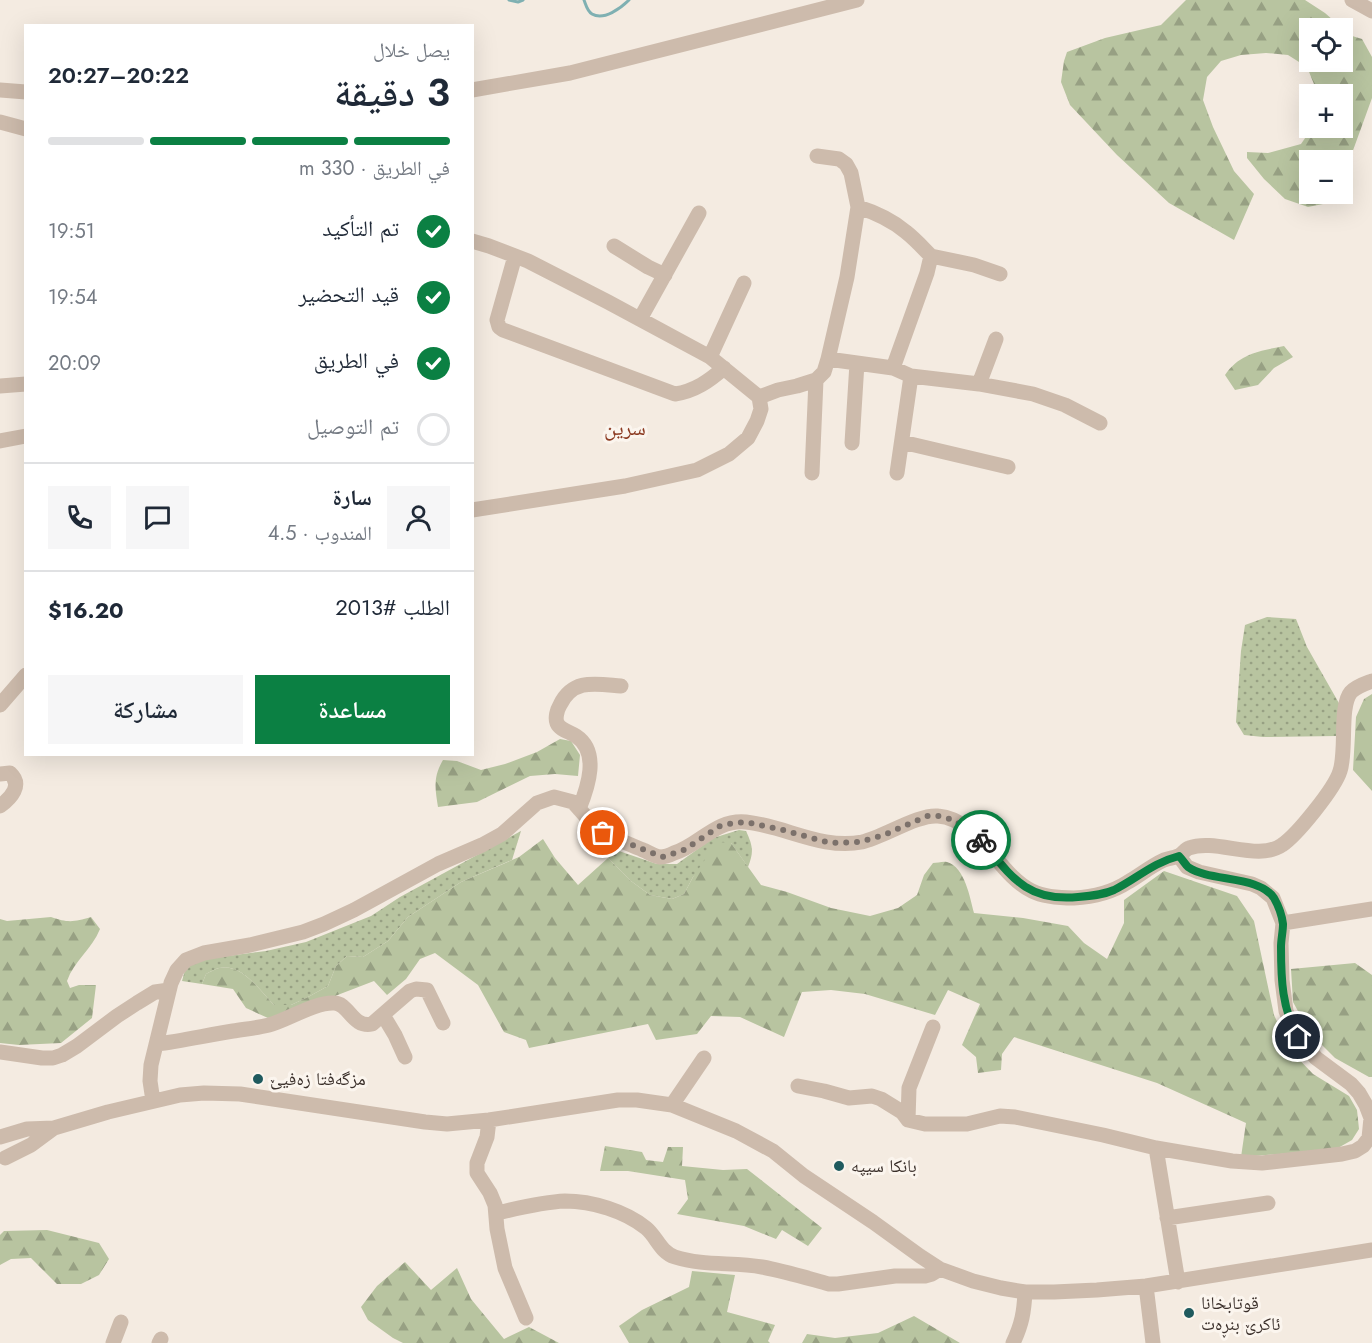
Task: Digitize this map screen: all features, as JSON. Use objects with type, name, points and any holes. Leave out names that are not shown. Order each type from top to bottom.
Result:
[{"type":"street","points":[[474,90],[570,73],[817,5],[857,0]]},
{"type":"street","points":[[1352,0],[1372,11]]},
{"type":"street","points":[[0,90],[24,92]]},
{"type":"street","points":[[0,122],[24,128]]},
{"type":"street","points":[[759,397],[816,380],[824,372],[828,359],[847,277],[858,207],[851,172],[846,164],[838,159],[817,156]]},
{"type":"street","points":[[858,207],[907,232],[931,256],[974,265],[1000,274]]},
{"type":"street","points":[[640,319],[699,213]]},
{"type":"street","points":[[474,242],[515,256],[548,272],[710,357],[759,397],[761,409],[748,438],[729,454],[697,470],[625,486],[474,510]]},
{"type":"street","points":[[614,246],[665,275]]},
{"type":"street","points":[[515,256],[497,320],[503,330],[675,394],[700,386],[724,368]]},
{"type":"street","points":[[893,368],[931,256]]},
{"type":"street","points":[[710,357],[744,283]]},
{"type":"street","points":[[979,384],[996,339]]},
{"type":"street","points":[[828,359],[893,368],[911,376],[979,384],[1033,394],[1065,405],[1100,423]]},
{"type":"street","points":[[852,443],[857,363]]},
{"type":"street","points":[[897,473],[911,376]]},
{"type":"street","points":[[812,473],[816,380]]},
{"type":"street","points":[[0,386],[24,384]]},
{"type":"street","points":[[0,441],[24,436]]},
{"type":"street","points":[[902,442],[1008,467]]},
{"type":"street","points":[[0,705],[24,677]]},
{"type":"street","points":[[153,1101],[150,1081],[151,1065],[169,990],[177,970],[186,960],[204,953],[303,932],[324,924],[438,864],[502,834],[537,803],[554,797],[573,802],[603,833],[662,857],[684,850],[720,826],[729,824],[745,822],[830,843],[860,842],[884,835],[927,816],[938,816],[958,823],[981,840],[1021,885],[1034,892],[1051,897],[1096,896],[1112,891],[1165,860],[1179,856],[1187,848],[1204,846],[1258,851],[1278,848],[1284,844],[1300,830],[1340,773],[1344,750],[1346,701],[1351,692],[1372,681]]},
{"type":"street","points":[[579,809],[590,772],[587,748],[582,741],[557,725],[556,716],[559,707],[564,697],[580,685],[588,683],[621,686]]},
{"type":"street","points":[[0,774],[10,773],[16,785],[14,793],[0,806]]},
{"type":"street","points":[[798,1086],[849,1098],[872,1096],[902,1112],[908,1120],[925,1124],[968,1124],[1000,1116],[1016,1117],[1156,1148],[1221,1159],[1254,1162],[1342,1154],[1363,1146],[1369,1138],[1371,1118],[1366,1105],[1351,1084],[1316,1058],[1298,1037],[1286,1011],[1282,980],[1283,923],[1273,898],[1262,888],[1252,884],[1199,872],[1187,867],[1179,856]]},
{"type":"street","points":[[1283,923],[1372,909]]},
{"type":"street","points":[[156,1044],[186,1041],[266,1026],[314,1007],[336,1003],[361,1023],[372,1024],[410,991],[423,988],[427,990],[443,1023]]},
{"type":"street","points":[[0,1052],[42,1058],[62,1055],[155,992],[169,990]]},
{"type":"street","points":[[383,1015],[405,1057]]},
{"type":"street","points":[[908,1120],[909,1088],[933,1027]]},
{"type":"street","points":[[672,1105],[704,1058]]},
{"type":"street","points":[[2,1162],[5,1149],[0,1139],[27,1129],[54,1128],[180,1095],[240,1094],[447,1124],[489,1120],[618,1100],[638,1100],[672,1105],[736,1131],[773,1151],[804,1176],[940,1269],[1001,1288],[1024,1292],[1146,1286],[1372,1250]]},
{"type":"street","points":[[489,1120],[487,1137],[477,1163],[477,1173],[490,1193],[497,1213],[497,1229],[505,1268],[526,1318]]},
{"type":"street","points":[[2,1162],[54,1128]]},
{"type":"street","points":[[1156,1148],[1178,1282]]},
{"type":"street","points":[[497,1213],[563,1201],[580,1202],[627,1216],[648,1230],[661,1249],[674,1257],[692,1261],[763,1267],[829,1284],[895,1276],[925,1276],[940,1269]]},
{"type":"street","points":[[1167,1218],[1268,1203]]},
{"type":"street","points":[[1146,1286],[1153,1343]]},
{"type":"street","points":[[1013,1343],[1021,1326],[1024,1292]]},
{"type":"street","points":[[113,1343],[121,1322]]},
{"type":"green space","points":[[1186,0],[1305,0],[1331,18],[1299,18],[1299,62],[1288,55],[1266,53],[1241,55],[1221,61],[1207,77],[1203,100],[1213,127],[1234,171],[1254,194],[1234,240],[1169,203],[1117,155],[1070,105],[1061,82],[1067,52],[1105,38],[1161,25]]},
{"type":"green space","points":[[1353,36],[1362,39],[1372,57],[1372,98],[1353,150],[1299,150],[1299,204],[1285,199],[1264,179],[1247,158],[1247,152],[1268,153],[1301,144],[1305,138],[1353,138],[1353,84],[1314,84],[1309,72],[1353,72]]},
{"type":"green space","points":[[1299,204],[1323,204],[1308,207]]},
{"type":"green space","points":[[1284,346],[1293,357],[1274,368],[1258,385],[1235,390],[1225,375],[1237,362],[1251,354]]},
{"type":"green space","points":[[1267,617],[1296,619],[1307,647],[1340,705],[1337,736],[1244,735],[1236,722],[1245,625]]},
{"type":"green space","points":[[1372,694],[1372,791],[1353,770],[1356,717],[1364,699]]},
{"type":"green space","points":[[560,739],[571,741],[580,755],[578,776],[555,774],[530,776],[477,802],[438,807],[436,783],[443,760],[457,761],[481,770],[537,752]]},
{"type":"green space","points":[[739,830],[746,831],[751,845],[752,853],[748,867],[731,843],[693,877],[684,894],[672,899],[650,895],[631,881],[608,858],[616,850],[657,864],[677,864],[713,838]]},
{"type":"green space","points":[[521,831],[512,860],[461,882],[408,917],[388,941],[363,957],[347,956],[336,966],[328,986],[291,1005],[274,1005],[250,979],[228,968],[219,968],[206,974],[202,984],[182,981],[185,970],[197,960],[266,951],[306,942],[371,916],[400,897]]},
{"type":"green space","points":[[543,839],[555,858],[578,885],[608,858],[631,881],[650,895],[672,899],[684,894],[717,842],[731,843],[761,885],[831,908],[870,916],[898,908],[917,895],[924,875],[933,863],[947,862],[953,865],[962,876],[974,913],[1068,926],[1084,943],[1107,959],[1124,923],[1124,900],[1164,871],[1237,896],[1254,921],[1274,1015],[1291,1051],[1313,1074],[1349,1096],[1357,1110],[1359,1129],[1352,1140],[1338,1148],[1241,1157],[1246,1123],[1157,1083],[1014,1037],[1002,1054],[1001,1070],[978,1073],[976,1057],[962,1045],[980,1004],[948,990],[935,1015],[865,994],[831,990],[802,992],[784,1037],[740,1017],[711,1016],[697,1034],[656,1040],[648,1024],[529,1048],[526,1040],[504,1032],[478,985],[435,953],[420,959],[406,979],[387,995],[374,981],[309,1006],[268,1018],[246,1008],[233,989],[202,984],[206,974],[219,968],[228,968],[250,979],[274,1005],[291,1005],[328,986],[336,966],[347,956],[363,957],[388,941],[408,917],[461,882],[519,857]]},
{"type":"green space","points":[[51,917],[71,921],[91,917],[100,929],[67,981],[70,988],[79,985],[96,985],[92,1018],[61,1043],[19,1045],[0,1043],[0,919],[7,921]]},
{"type":"green space","points":[[1355,963],[1372,975],[1372,1077],[1335,1058],[1310,1033],[1293,1002],[1291,969]]},
{"type":"green space","points":[[605,1146],[642,1152],[646,1160],[663,1162],[668,1147],[683,1147],[682,1166],[723,1170],[747,1169],[822,1228],[808,1246],[782,1230],[776,1239],[744,1226],[677,1214],[688,1199],[685,1180],[628,1171],[600,1171]]},
{"type":"green space","points":[[47,1230],[99,1243],[109,1259],[99,1275],[81,1284],[57,1284],[31,1258],[11,1259],[0,1265],[0,1235],[4,1231]]},
{"type":"green space","points":[[405,1262],[431,1290],[457,1268],[471,1299],[504,1339],[529,1327],[559,1343],[403,1343],[393,1338],[368,1320],[361,1307],[377,1286]]},
{"type":"green space","points":[[692,1271],[735,1275],[727,1312],[775,1325],[768,1341],[770,1343],[629,1343],[619,1326],[642,1310],[689,1287]]},
{"type":"green space","points":[[914,1316],[960,1343],[802,1343],[807,1334],[835,1338],[878,1333]]},
{"type":"waterway","points":[[509,0],[518,2],[523,0]]},
{"type":"waterway","points":[[584,0],[590,13],[597,16],[607,15],[629,0]]},
{"type":"way so far","points":[[603,833],[662,857],[684,850],[720,826],[729,824],[745,822],[830,843],[860,842],[884,835],[927,816],[938,816],[966,827],[981,840]]},
{"type":"place","name":"مزگەفتا زەفیێ","points":[[258,1079]]},
{"type":"place","name":"بانکا سیپە","points":[[839,1166]]},
{"type":"place","name":"قوتابخانا ئاکرێ بنڕەت","points":[[1189,1313]]},
{"type":"district","name":"سرين","points":[[625,428]]},
{"type":"route","points":[[981,840],[1021,885],[1051,897],[1096,896],[1112,891],[1165,860],[1179,856],[1187,867],[1199,872],[1262,888],[1270,894],[1278,906],[1283,923],[1281,943],[1283,993],[1286,1011],[1298,1037]]}]
